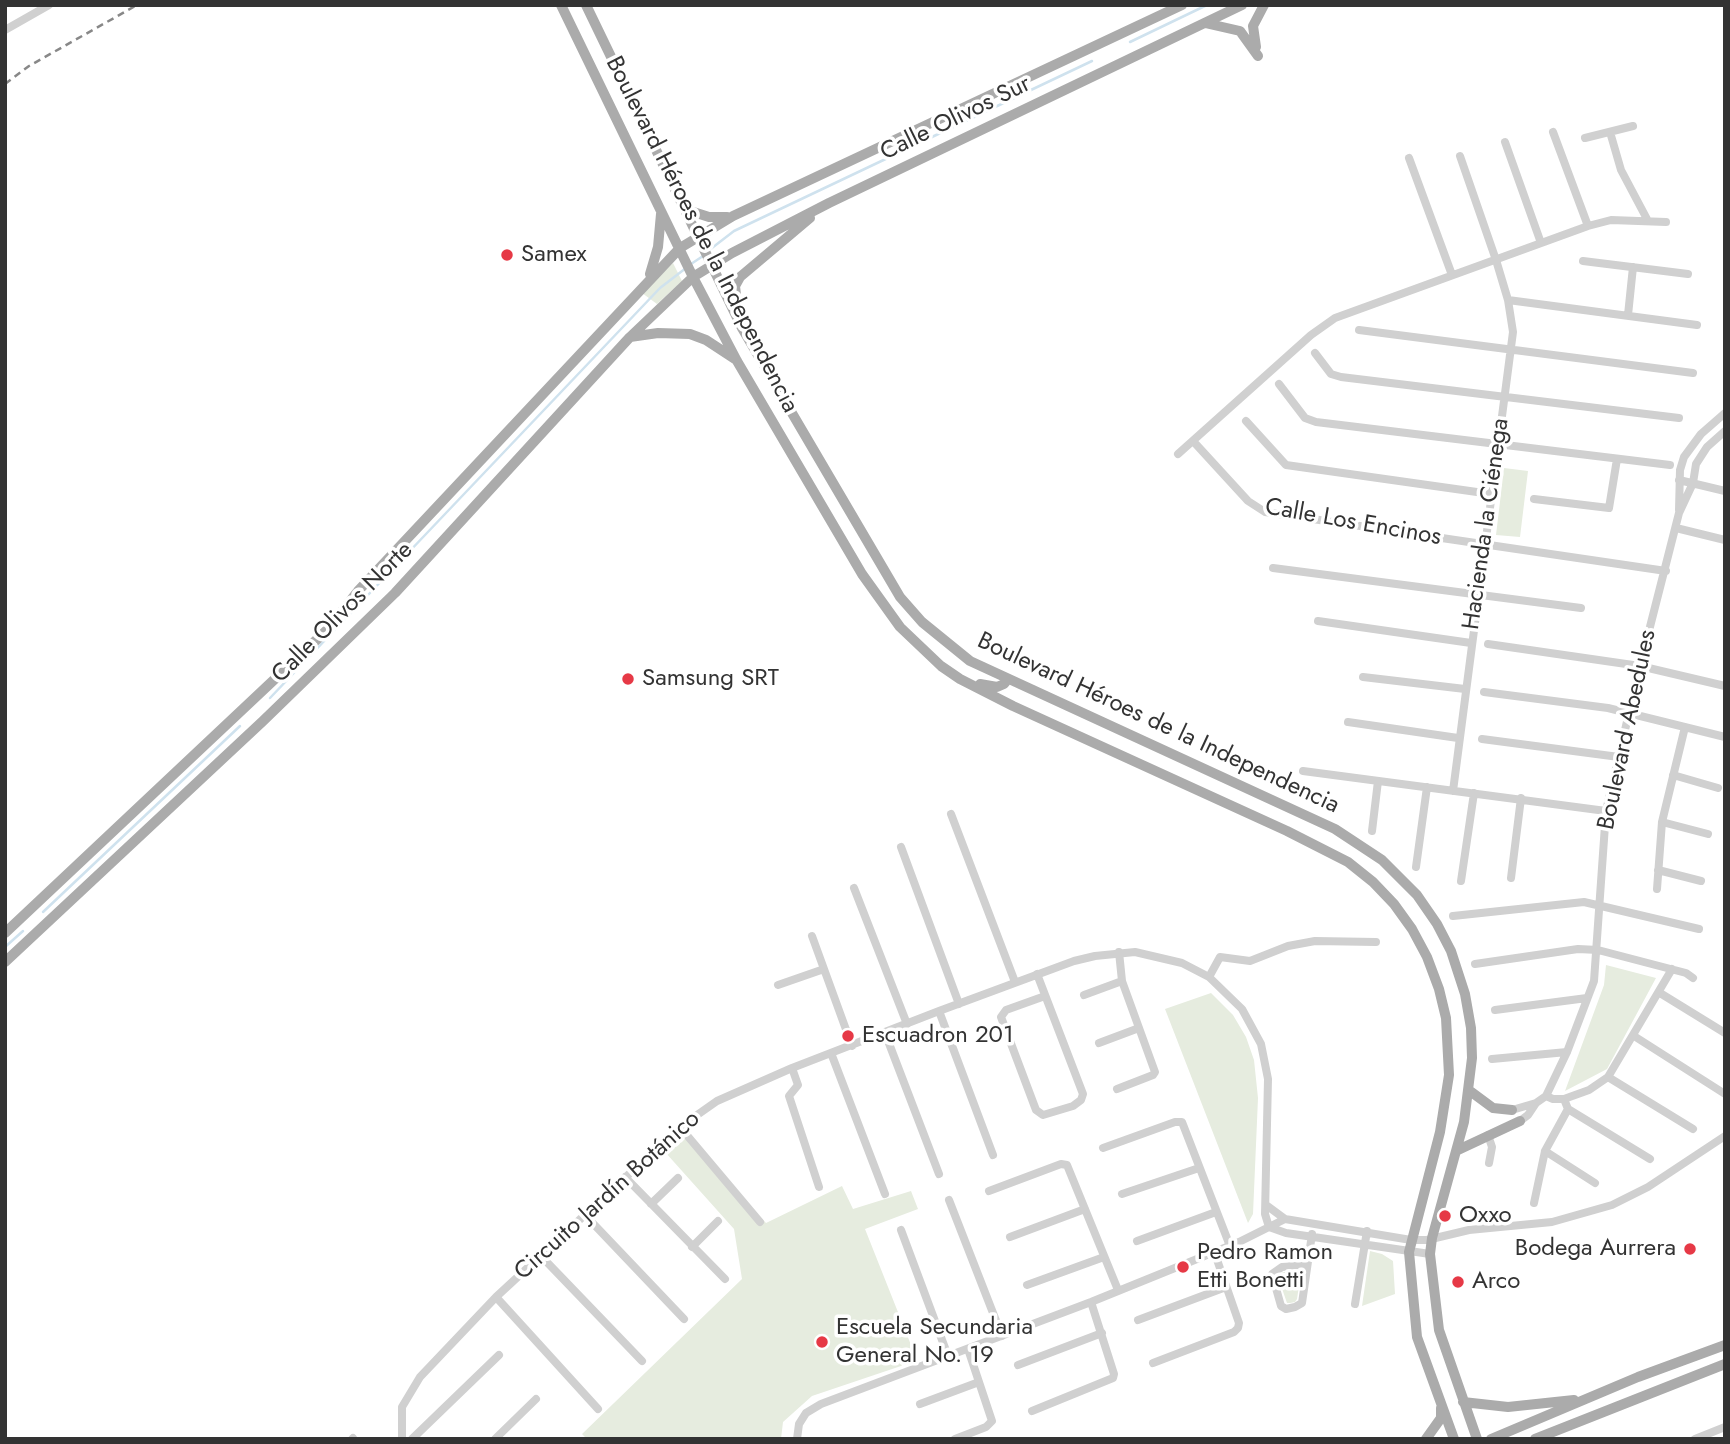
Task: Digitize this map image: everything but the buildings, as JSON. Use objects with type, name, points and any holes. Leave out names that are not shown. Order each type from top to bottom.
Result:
[{"type":"main road","name":"Boulevard Héroes de la Independencia","points":[[561,5],[693,277],[737,361],[862,574],[915,643],[960,679],[1013,706],[1348,862],[1373,882],[1394,904],[1412,929],[1427,957],[1442,999],[1449,1047],[1449,1075],[1446,1105],[1410,1246],[1418,1337],[1454,1439]]},
{"type":"main road","name":"Boulevard Héroes de la Independencia","points":[[586,5],[742,328],[900,597],[922,622],[970,661],[1322,823],[1382,860],[1417,895],[1437,924],[1451,951],[1465,994],[1471,1028],[1472,1058],[1470,1091],[1458,1150],[1432,1238],[1430,1254],[1438,1330],[1477,1439]]},
{"type":"main road","name":"Calle Olivos Sur","points":[[680,248],[733,216],[1182,5]]},
{"type":"main road","name":"Calle Olivos Sur","points":[[693,277],[829,204],[1241,5]]},
{"type":"main road","points":[[1240,31],[1258,56],[1253,26],[1265,5]]},
{"type":"main road","points":[[1205,22],[1240,31],[1253,26]]},
{"type":"main road","points":[[742,328],[735,298],[735,286],[740,276],[829,204]]},
{"type":"main road","points":[[684,209],[709,217],[733,216]]},
{"type":"main road","points":[[648,280],[658,247],[662,212]]},
{"type":"main road","name":"Calle Olivos Norte","points":[[5,933],[328,629],[358,591],[680,248]]},
{"type":"main road","name":"Calle Olivos Norte","points":[[5,962],[263,721],[395,593],[630,337],[693,277]]},
{"type":"main road","points":[[630,337],[658,333],[690,334],[706,340],[737,361]]},
{"type":"main road","points":[[960,679],[997,687],[1009,678]]},
{"type":"main road","points":[[1470,1091],[1493,1108],[1513,1110]]},
{"type":"main road","points":[[1458,1150],[1520,1121]]},
{"type":"main road","points":[[1491,1439],[1725,1345]]},
{"type":"main road","points":[[1535,1439],[1725,1364]]},
{"type":"main road","points":[[1463,1402],[1508,1407],[1584,1400]]},
{"type":"main road","points":[[1426,1439],[1441,1418],[1442,1405]]},
{"type":"street","points":[[5,30],[49,5]]},
{"type":"street","points":[[1585,138],[1633,126]]},
{"type":"street","points":[[1553,132],[1588,226]]},
{"type":"street","points":[[1610,132],[1621,170],[1648,221]]},
{"type":"street","points":[[1505,142],[1541,243]]},
{"type":"street","name":"Hacienda la Ciénega","points":[[1453,790],[1513,332],[1508,300],[1496,260],[1460,156]]},
{"type":"street","points":[[1409,158],[1452,275]]},
{"type":"street","points":[[1178,454],[1323,326],[1348,313],[1588,226],[1611,220],[1666,222]]},
{"type":"street","points":[[1583,261],[1688,274]]},
{"type":"street","points":[[1628,315],[1633,267]]},
{"type":"street","points":[[1508,300],[1698,325]]},
{"type":"street","points":[[1359,330],[1693,373]]},
{"type":"street","points":[[1315,353],[1331,374],[1341,377],[1679,418]]},
{"type":"street","points":[[1279,384],[1310,421],[1670,465]]},
{"type":"street","name":"Boulevard Abedules","points":[[1513,1110],[1536,1103],[1546,1096],[1567,1052],[1594,981],[1606,811],[1676,528],[1679,480],[1684,457],[1701,435],[1725,413]]},
{"type":"street","points":[[1246,421],[1286,465],[1490,494]]},
{"type":"street","name":"Boulevard Abedules","points":[[1679,513],[1693,483],[1698,460],[1707,447],[1725,431]]},
{"type":"street","name":"Calle Los Encinos","points":[[1193,441],[1248,501],[1265,512],[1666,570]]},
{"type":"street","points":[[1534,499],[1610,507],[1617,458]]},
{"type":"street","points":[[1679,480],[1725,491]]},
{"type":"street","points":[[1676,528],[1725,540]]},
{"type":"street","points":[[1273,568],[1581,608]]},
{"type":"street","points":[[1318,621],[1471,643]]},
{"type":"street","points":[[1488,644],[1640,666],[1725,686]]},
{"type":"street","points":[[1363,677],[1465,689]]},
{"type":"street","points":[[1484,692],[1591,705],[1725,737]]},
{"type":"street","points":[[1348,722],[1458,738]]},
{"type":"street","points":[[1657,889],[1662,822],[1685,727]]},
{"type":"street","points":[[1482,739],[1619,757]]},
{"type":"street","points":[[1303,771],[1606,811]]},
{"type":"street","points":[[1672,775],[1718,788]]},
{"type":"street","points":[[1373,831],[1378,781]]},
{"type":"street","points":[[1416,867],[1427,787]]},
{"type":"street","points":[[1461,881],[1474,793]]},
{"type":"street","points":[[1511,878],[1521,798]]},
{"type":"street","points":[[951,814],[1015,982]]},
{"type":"street","points":[[1662,822],[1709,834]]},
{"type":"street","points":[[901,847],[959,1004]]},
{"type":"street","points":[[1658,870],[1701,881]]},
{"type":"street","points":[[854,888],[907,1024]]},
{"type":"street","points":[[1453,916],[1575,902],[1699,929]]},
{"type":"street","points":[[812,936],[852,1046]]},
{"type":"street","points":[[1209,977],[1220,957],[1250,961],[1288,946],[1315,940],[1376,942]]},
{"type":"street","points":[[1475,964],[1578,949],[1598,950],[1686,973],[1693,978]]},
{"type":"street","points":[[1117,1089],[1155,1072],[1122,981],[1119,952]]},
{"type":"street","name":"Circuito Jardín Botánico","points":[[402,1439],[401,1407],[419,1377],[496,1297],[680,1127],[717,1101],[792,1068],[1073,961],[1119,952],[1167,958],[1209,977],[1242,1009],[1252,1026],[1265,1060],[1269,1102],[1265,1219],[1269,1227]]},
{"type":"street","points":[[778,985],[824,969]]},
{"type":"street","points":[[1546,1096],[1564,1099],[1589,1090],[1608,1077],[1672,969]]},
{"type":"street","points":[[1037,974],[1083,1097],[1073,1106],[1047,1115],[1039,1114],[1002,1020],[1003,1012],[1045,996]]},
{"type":"street","points":[[1084,995],[1122,981]]},
{"type":"street","points":[[1660,993],[1725,1033]]},
{"type":"street","points":[[1495,1010],[1587,998]]},
{"type":"street","points":[[939,1011],[993,1155]]},
{"type":"street","points":[[1099,1043],[1139,1028]]},
{"type":"street","points":[[885,1033],[939,1174]]},
{"type":"street","points":[[1634,1036],[1725,1094]]},
{"type":"street","points":[[1492,1059],[1567,1052]]},
{"type":"street","points":[[831,1054],[885,1194]]},
{"type":"street","points":[[792,1068],[798,1085],[788,1094],[819,1187]]},
{"type":"street","points":[[1608,1077],[1693,1129]]},
{"type":"street","points":[[1564,1099],[1568,1109],[1650,1159]]},
{"type":"street","name":"Boulevard Abedules","points":[[1520,1121],[1536,1103]]},
{"type":"street","points":[[1534,1203],[1545,1151],[1568,1109]]},
{"type":"street","points":[[1103,1149],[1180,1121],[1230,1246]]},
{"type":"street","points":[[680,1127],[760,1222]]},
{"type":"street","points":[[1488,1135],[1492,1147],[1489,1163]]},
{"type":"street","points":[[1269,1227],[1278,1231],[1365,1244],[1410,1246],[1469,1230],[1552,1222],[1612,1205],[1648,1187],[1725,1136]]},
{"type":"street","points":[[1545,1151],[1595,1183]]},
{"type":"street","points":[[989,1191],[1066,1164],[1118,1290]]},
{"type":"street","points":[[1122,1194],[1199,1168]]},
{"type":"street","points":[[625,1177],[725,1279]]},
{"type":"street","points":[[651,1204],[678,1178]]},
{"type":"street","points":[[949,1200],[1002,1336]]},
{"type":"street","points":[[1265,1205],[1285,1219],[1367,1231],[1430,1254]]},
{"type":"street","points":[[1010,1237],[1085,1209]]},
{"type":"street","points":[[1137,1241],[1216,1212]]},
{"type":"street","points":[[585,1215],[684,1320]]},
{"type":"street","points":[[797,1439],[799,1424],[806,1413],[821,1404],[1091,1302],[1230,1246],[1285,1219]]},
{"type":"street","points":[[692,1247],[718,1221]]},
{"type":"street","points":[[1307,1265],[1282,1267],[1272,1274],[1281,1306],[1286,1309],[1303,1303],[1313,1223]]},
{"type":"street","points":[[901,1230],[948,1356]]},
{"type":"street","points":[[1354,1304],[1367,1231]]},
{"type":"street","points":[[1153,1363],[1234,1332],[1238,1328],[1239,1323],[1214,1251]]},
{"type":"street","points":[[541,1256],[642,1361]]},
{"type":"street","points":[[1027,1285],[1104,1258]]},
{"type":"street","points":[[1138,1320],[1226,1287]]},
{"type":"street","points":[[496,1297],[598,1409]]},
{"type":"street","points":[[1032,1411],[1113,1378],[1091,1302]]},
{"type":"street","points":[[1018,1365],[1102,1333]]},
{"type":"street","points":[[955,1439],[986,1427],[992,1421],[968,1349]]},
{"type":"street","points":[[412,1439],[499,1355]]},
{"type":"street","points":[[920,1404],[979,1382]]},
{"type":"street","points":[[495,1439],[536,1399]]},
{"type":"street","points":[[1695,1439],[1725,1427]]},
{"type":"shaded area","points":[[673,263],[682,281],[657,304],[642,293]]},
{"type":"shaded area","points":[[1504,468],[1528,471],[1520,537],[1496,535]]},
{"type":"shaded area","points":[[1606,965],[1656,978],[1607,1069],[1565,1091],[1604,985]]},
{"type":"shaded area","points":[[1211,993],[1233,1015],[1246,1037],[1254,1060],[1258,1098],[1253,1214],[1248,1223],[1165,1009]]},
{"type":"shaded area","points":[[684,1136],[766,1223],[842,1186],[853,1209],[911,1191],[918,1209],[865,1229],[915,1355],[901,1366],[812,1396],[783,1422],[781,1439],[587,1439],[582,1434],[742,1279],[734,1229],[665,1152]]},
{"type":"shaded area","points":[[1370,1251],[1393,1261],[1395,1294],[1362,1306]]},
{"type":"shaded area","points":[[1288,1271],[1301,1273],[1297,1299],[1290,1303],[1287,1303],[1277,1274]]},
{"type":"waterway","points":[[1130,42],[1207,5]]},
{"type":"waterway","points":[[708,251],[734,231],[1092,61]]},
{"type":"waterway","points":[[691,264],[703,256]]},
{"type":"waterway","points":[[270,698],[660,288],[686,268]]},
{"type":"waterway","points":[[43,912],[240,726]]},
{"type":"waterway","points":[[5,947],[23,931]]},
{"type":"railway","points":[[5,84],[29,66],[137,5]]},
{"type":"place","name":"Samex","points":[[507,255]]},
{"type":"place","name":"Samsung SRT","points":[[628,679]]},
{"type":"place","name":"Escuadron 201","points":[[848,1036]]},
{"type":"place","name":"Oxxo","points":[[1445,1216]]},
{"type":"place","name":"Bodega Aurrera","points":[[1690,1249]]},
{"type":"place","name":"Pedro Ramon Etti Bonetti","points":[[1183,1267]]},
{"type":"place","name":"Arco","points":[[1458,1282]]},
{"type":"place","name":"Escuela Secundaria General No. 19","points":[[822,1342]]}]
